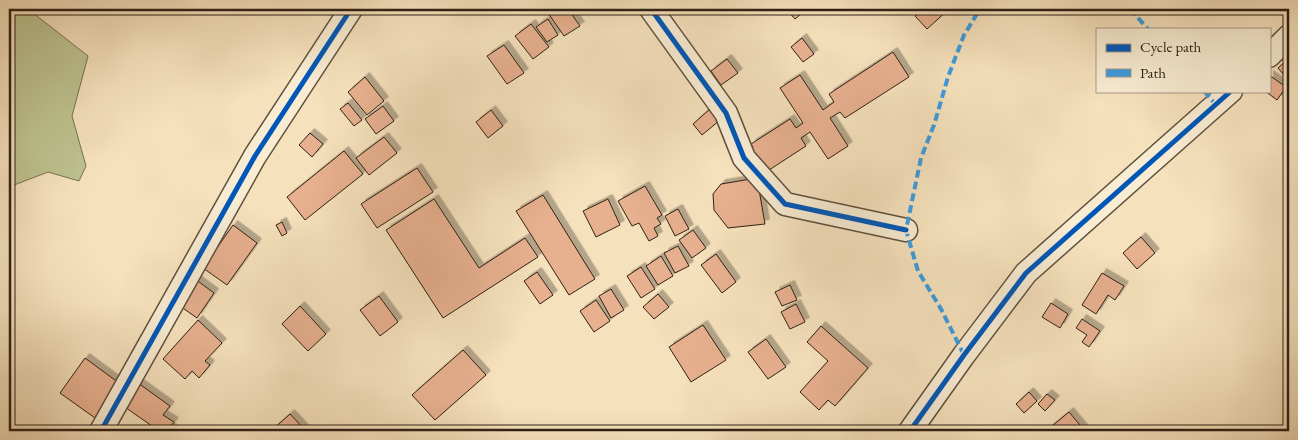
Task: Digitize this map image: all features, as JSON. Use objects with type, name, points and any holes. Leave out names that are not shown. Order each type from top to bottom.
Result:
[{"type":"street","points":[[101,431],[255,156],[351,9]]},
{"type":"street","points":[[651,9],[726,113],[744,158],[785,204],[906,230]]},
{"type":"street","points":[[1270,55],[1289,36]]},
{"type":"street","points":[[910,431],[1026,273],[1230,92]]},
{"type":"green space","points":[[9,9],[28,9],[88,56],[72,116],[86,166],[79,181],[48,172],[9,187]]},
{"type":"building","points":[[547,9],[568,9],[580,26],[564,36]]},
{"type":"building","points":[[786,9],[807,9],[795,19]]},
{"type":"building","points":[[923,9],[949,9],[927,29],[915,16]]},
{"type":"building","points":[[548,19],[558,35],[547,42],[536,27]]},
{"type":"building","points":[[531,24],[549,47],[533,59],[515,36]]},
{"type":"building","points":[[802,38],[814,54],[803,62],[791,47]]},
{"type":"building","points":[[504,45],[524,73],[507,84],[487,56]]},
{"type":"building","points":[[893,52],[909,77],[845,118],[840,112],[830,118],[848,146],[828,159],[810,132],[801,138],[806,146],[766,172],[751,148],[753,147],[751,144],[790,119],[796,128],[803,123],[780,88],[800,75],[823,110],[834,102],[829,94]]},
{"type":"building","points":[[1289,58],[1289,81],[1278,68]]},
{"type":"building","points":[[727,59],[738,73],[721,85],[711,71]]},
{"type":"building","points":[[1270,76],[1286,87],[1277,100],[1266,92],[1270,92]]},
{"type":"building","points":[[365,77],[384,101],[367,115],[348,92]]},
{"type":"building","points":[[348,103],[362,120],[354,126],[340,109]]},
{"type":"building","points":[[383,106],[394,121],[376,134],[365,119]]},
{"type":"building","points":[[710,109],[720,120],[702,135],[693,124]]},
{"type":"building","points":[[491,110],[503,126],[488,138],[476,122]]},
{"type":"building","points":[[310,133],[323,144],[312,157],[299,145]]},
{"type":"building","points":[[384,137],[397,153],[369,175],[356,158]]},
{"type":"building","points":[[344,151],[363,174],[305,220],[287,197]]},
{"type":"building","points":[[417,168],[433,192],[377,228],[361,204]]},
{"type":"building","points":[[757,178],[765,224],[728,228],[714,210],[713,194],[721,184]]},
{"type":"building","points":[[645,186],[662,215],[657,218],[661,224],[654,228],[658,236],[649,241],[639,223],[632,226],[618,201]]},
{"type":"building","points":[[543,195],[595,279],[569,295],[516,211]]},
{"type":"building","points":[[434,199],[479,268],[525,238],[538,257],[443,318],[386,230]]},
{"type":"building","points":[[608,199],[620,225],[596,237],[583,211]]},
{"type":"building","points":[[678,209],[689,229],[675,236],[665,216]]},
{"type":"building","points":[[282,222],[287,233],[282,236],[276,225]]},
{"type":"building","points":[[233,225],[257,243],[227,285],[203,268]]},
{"type":"building","points":[[693,230],[706,248],[692,258],[679,240]]},
{"type":"building","points":[[1141,237],[1155,253],[1137,269],[1123,253]]},
{"type":"building","points":[[678,246],[689,266],[675,273],[664,253]]},
{"type":"building","points":[[716,254],[736,282],[722,293],[701,265]]},
{"type":"building","points":[[661,256],[673,276],[658,285],[646,266]]},
{"type":"building","points":[[641,267],[655,289],[641,298],[627,276]]},
{"type":"building","points":[[537,272],[553,295],[540,304],[524,281]]},
{"type":"building","points":[[1102,273],[1124,286],[1115,300],[1108,295],[1096,314],[1082,305]]},
{"type":"building","points":[[195,279],[214,293],[197,318],[177,304]]},
{"type":"building","points":[[790,285],[797,300],[782,306],[775,292]]},
{"type":"building","points":[[611,289],[624,310],[611,318],[599,296]]},
{"type":"building","points":[[658,294],[669,307],[654,319],[643,307]]},
{"type":"building","points":[[379,296],[398,322],[380,336],[360,310]]},
{"type":"building","points":[[596,300],[610,321],[594,332],[580,311]]},
{"type":"building","points":[[1051,303],[1068,314],[1060,328],[1042,317]]},
{"type":"building","points":[[796,304],[805,322],[790,329],[781,312]]},
{"type":"building","points":[[300,306],[326,334],[308,351],[282,324]]},
{"type":"building","points":[[1082,319],[1100,331],[1089,347],[1082,342],[1087,335],[1076,328]]},
{"type":"building","points":[[198,320],[222,343],[205,361],[210,365],[199,378],[192,371],[185,379],[163,359]]},
{"type":"building","points":[[703,325],[726,360],[691,382],[669,347]]},
{"type":"building","points":[[821,326],[868,368],[835,406],[828,400],[819,410],[800,392],[828,361],[807,342]]},
{"type":"building","points":[[766,339],[786,367],[768,379],[748,352]]},
{"type":"building","points":[[463,350],[486,375],[435,420],[412,395]]},
{"type":"building","points":[[85,358],[119,383],[95,418],[60,393]]},
{"type":"building","points":[[138,383],[170,406],[163,415],[174,422],[170,427],[175,431],[159,431],[122,405]]},
{"type":"building","points":[[1029,392],[1037,401],[1024,413],[1016,404]]},
{"type":"building","points":[[1047,394],[1055,400],[1045,411],[1038,404]]},
{"type":"building","points":[[1069,412],[1085,431],[1046,431]]},
{"type":"building","points":[[290,414],[306,431],[271,431]]},
{"type":"marked path","points":[[964,355],[941,309],[918,271],[906,230],[921,158],[934,125],[948,77],[964,35],[980,9]]},
{"type":"marked path","points":[[1130,9],[1147,28]]},
{"type":"marked path","points":[[1205,92],[1216,105]]},
{"type":"cycle path","points":[[101,431],[255,156],[351,9]]},
{"type":"cycle path","points":[[651,9],[726,113],[744,158],[785,204],[906,230]]},
{"type":"cycle path","points":[[910,431],[1026,273],[1230,92]]}]
